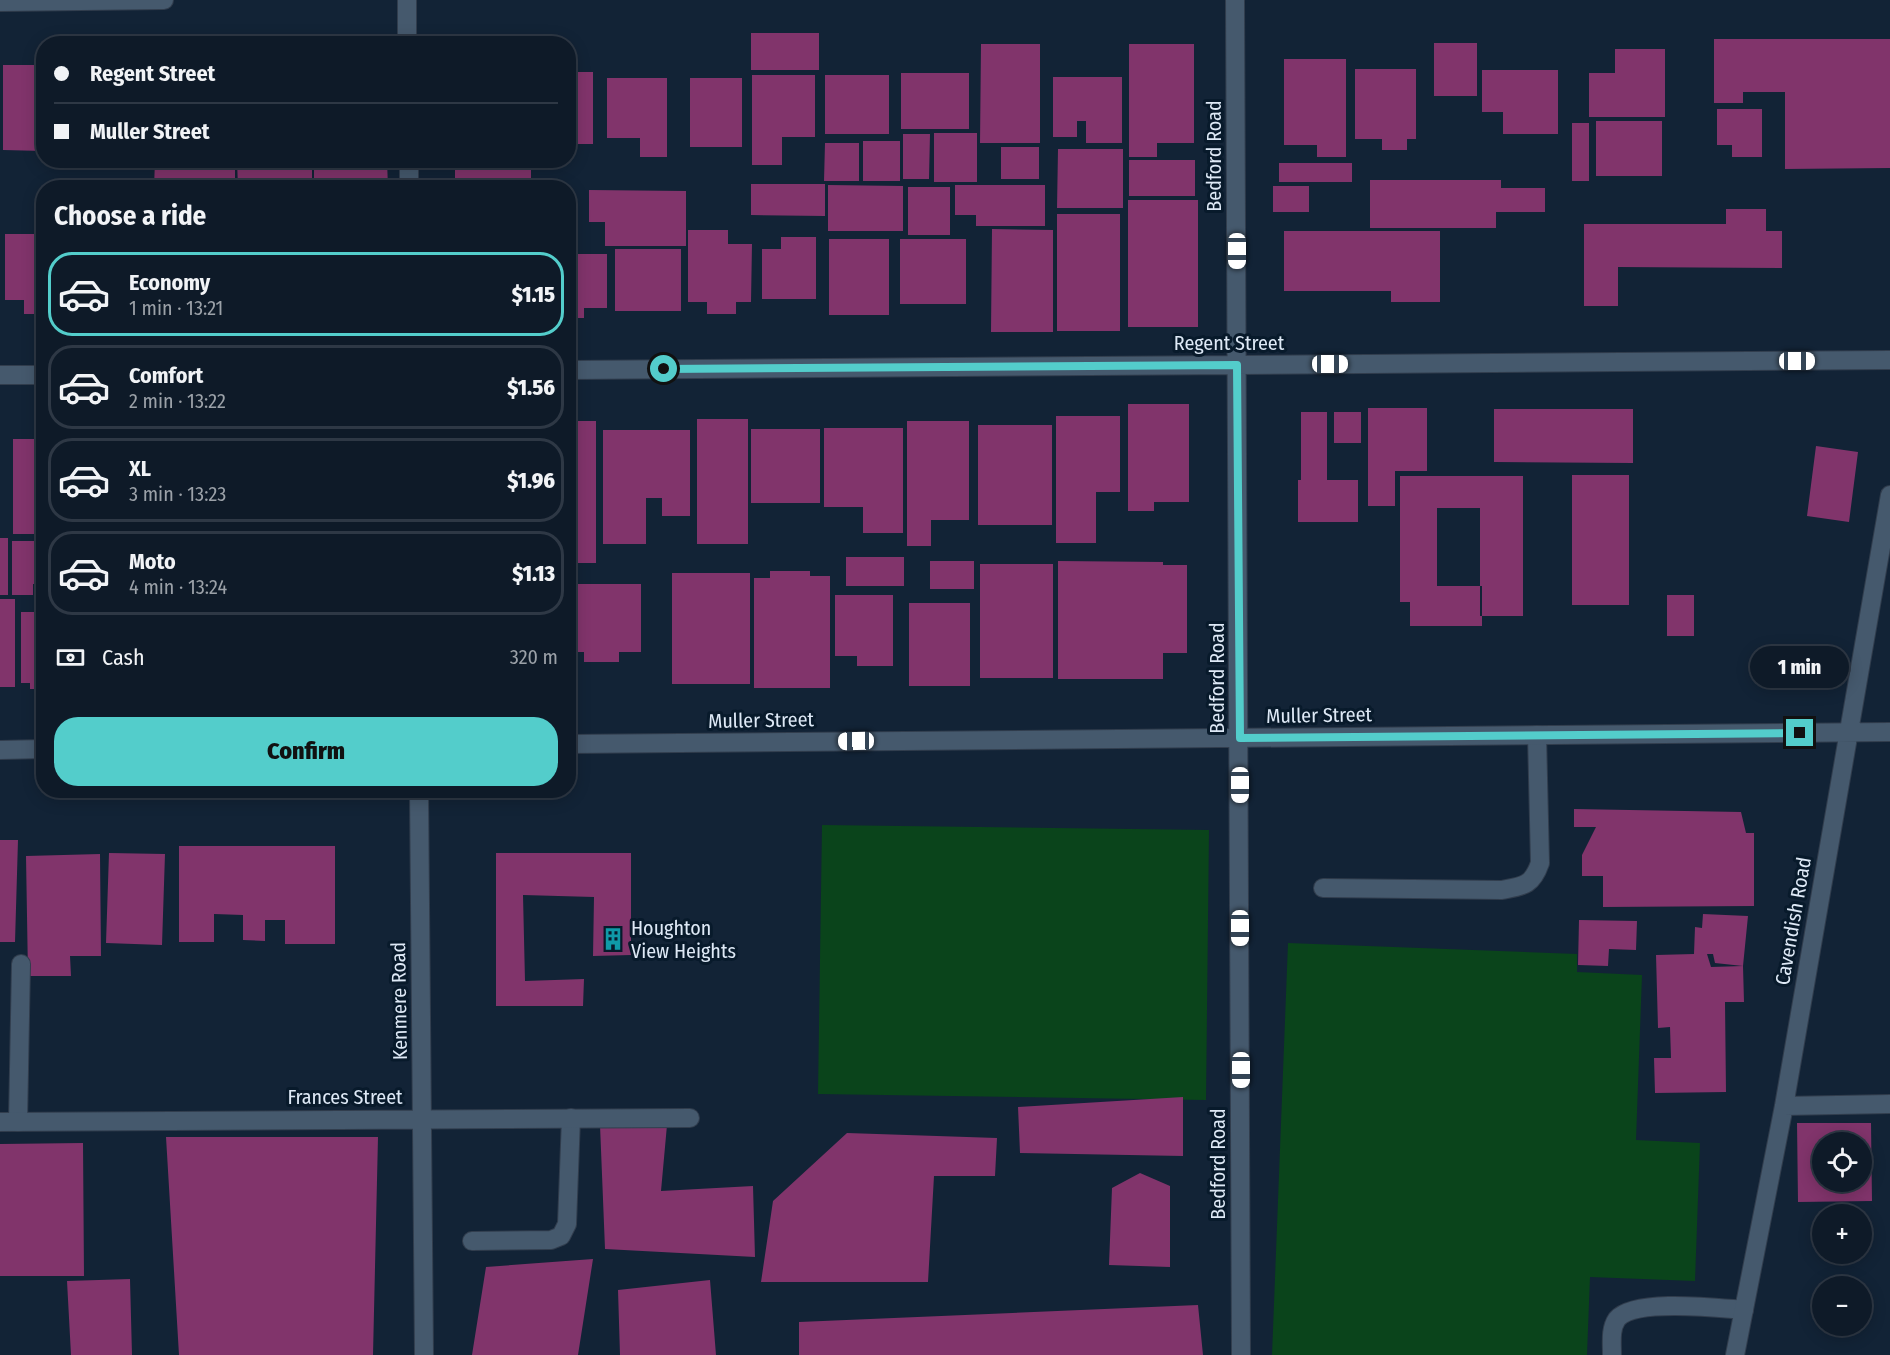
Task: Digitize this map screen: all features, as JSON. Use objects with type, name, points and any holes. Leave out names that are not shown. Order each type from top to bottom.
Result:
[{"type":"street","points":[[0,2],[164,0]]},
{"type":"street","points":[[407,0],[407,36]]},
{"type":"street","name":"Bedford Road","points":[[1235,0],[1241,1355]]},
{"type":"street","name":"Regent Street","points":[[576,370],[1890,360]]},
{"type":"street","points":[[0,375],[36,375]]},
{"type":"street","name":"Cavendish Road","points":[[1735,1355],[1784,1106],[1890,495]]},
{"type":"street","name":"Muller Street","points":[[576,744],[1890,732]]},
{"type":"street","points":[[1323,888],[1502,890],[1525,885],[1535,877],[1540,863],[1537,735]]},
{"type":"street","points":[[0,750],[36,749]]},
{"type":"street","name":"Kenmere Road","points":[[419,798],[424,1355]]},
{"type":"street","points":[[18,1122],[21,964]]},
{"type":"street","points":[[1784,1106],[1890,1104]]},
{"type":"street","points":[[472,1242],[551,1240],[561,1236],[567,1224],[571,1118]]},
{"type":"street","name":"Frances Street","points":[[0,1122],[690,1118]]},
{"type":"street","points":[[1612,1355],[1613,1327],[1618,1318],[1640,1307],[1681,1306],[1744,1310]]},
{"type":"green space","points":[[822,825],[1209,830],[1206,1100],[818,1094]]},
{"type":"green space","points":[[1288,943],[1577,954],[1577,972],[1642,975],[1636,1140],[1700,1143],[1695,1281],[1590,1277],[1587,1355],[1272,1355]]},
{"type":"building","points":[[751,33],[819,33],[819,70],[751,70]]},
{"type":"building","points":[[1714,39],[1890,39],[1890,168],[1785,169],[1785,92],[1743,92],[1743,103],[1714,103]]},
{"type":"building","points":[[1434,43],[1477,43],[1477,96],[1434,96]]},
{"type":"building","points":[[981,44],[1040,44],[1040,143],[980,143]]},
{"type":"building","points":[[1129,44],[1194,44],[1194,143],[1157,143],[1157,157],[1129,157]]},
{"type":"building","points":[[1615,49],[1665,49],[1665,117],[1589,117],[1589,73],[1615,73]]},
{"type":"building","points":[[1284,59],[1346,59],[1346,157],[1317,157],[1317,145],[1284,145]]},
{"type":"building","points":[[3,65],[36,65],[36,151],[3,150]]},
{"type":"building","points":[[1355,69],[1416,69],[1416,139],[1407,139],[1407,150],[1382,150],[1382,139],[1355,139]]},
{"type":"building","points":[[1482,70],[1558,70],[1558,134],[1503,134],[1503,112],[1482,112]]},
{"type":"building","points":[[576,72],[593,72],[593,144],[576,144]]},
{"type":"building","points":[[901,73],[969,73],[969,129],[901,129]]},
{"type":"building","points":[[752,75],[815,75],[815,137],[782,137],[782,165],[752,165]]},
{"type":"building","points":[[825,75],[889,75],[889,134],[825,134]]},
{"type":"building","points":[[1053,77],[1122,77],[1122,143],[1086,143],[1086,121],[1077,121],[1077,137],[1053,137]]},
{"type":"building","points":[[607,78],[667,78],[667,157],[640,157],[640,138],[607,138]]},
{"type":"building","points":[[690,78],[742,78],[742,147],[690,147]]},
{"type":"building","points":[[1717,109],[1762,109],[1762,157],[1732,157],[1732,145],[1717,145]]},
{"type":"building","points":[[1596,121],[1662,121],[1662,176],[1596,176]]},
{"type":"building","points":[[1572,123],[1589,123],[1589,181],[1572,181]]},
{"type":"building","points":[[934,133],[977,133],[977,182],[934,182]]},
{"type":"building","points":[[903,134],[930,134],[929,179],[903,179]]},
{"type":"building","points":[[863,141],[900,141],[900,181],[863,181]]},
{"type":"building","points":[[825,143],[859,143],[859,181],[824,181]]},
{"type":"building","points":[[1001,147],[1039,147],[1039,179],[1001,179]]},
{"type":"building","points":[[1058,149],[1123,149],[1123,208],[1057,208]]},
{"type":"building","points":[[1129,160],[1195,160],[1195,196],[1129,196]]},
{"type":"building","points":[[1279,163],[1352,163],[1352,182],[1279,182]]},
{"type":"building","points":[[155,168],[235,168],[235,180],[154,180]]},
{"type":"building","points":[[237,168],[312,168],[312,180],[238,180]]},
{"type":"building","points":[[314,168],[387,168],[388,180],[314,180]]},
{"type":"building","points":[[455,168],[531,168],[531,180],[455,180]]},
{"type":"building","points":[[1370,180],[1501,180],[1501,188],[1545,188],[1545,212],[1496,212],[1496,228],[1370,228]]},
{"type":"building","points":[[751,184],[825,184],[825,216],[751,215]]},
{"type":"building","points":[[828,185],[903,186],[903,231],[828,231]]},
{"type":"building","points":[[955,185],[1045,185],[1045,226],[976,226],[976,215],[955,215]]},
{"type":"building","points":[[1273,186],[1309,186],[1309,212],[1273,212]]},
{"type":"building","points":[[908,187],[950,187],[950,235],[908,235]]},
{"type":"building","points":[[589,190],[686,191],[686,246],[605,246],[605,222],[589,222]]},
{"type":"building","points":[[1128,200],[1198,200],[1198,327],[1128,327]]},
{"type":"building","points":[[1726,209],[1766,209],[1766,231],[1782,231],[1782,268],[1618,267],[1618,306],[1584,306],[1584,224],[1726,224]]},
{"type":"building","points":[[1057,214],[1120,214],[1120,331],[1057,331]]},
{"type":"building","points":[[992,229],[1053,230],[1053,332],[991,332]]},
{"type":"building","points":[[688,230],[728,230],[728,244],[752,244],[751,302],[736,302],[736,314],[707,314],[707,302],[688,302]]},
{"type":"building","points":[[1284,231],[1440,231],[1440,302],[1391,302],[1391,291],[1284,291]]},
{"type":"building","points":[[5,234],[36,234],[36,314],[24,314],[24,300],[5,300]]},
{"type":"building","points":[[781,237],[816,237],[816,299],[762,299],[762,249],[781,249]]},
{"type":"building","points":[[829,239],[889,239],[889,315],[829,315]]},
{"type":"building","points":[[900,239],[966,239],[966,304],[900,304]]},
{"type":"building","points":[[615,249],[681,249],[681,311],[615,311]]},
{"type":"building","points":[[576,254],[607,254],[607,308],[584,308],[584,318],[576,318]]},
{"type":"building","points":[[1128,404],[1189,404],[1189,502],[1154,502],[1154,511],[1128,511]]},
{"type":"building","points":[[1368,408],[1427,408],[1427,471],[1395,471],[1395,506],[1368,506]]},
{"type":"building","points":[[1494,409],[1633,409],[1633,463],[1494,462]]},
{"type":"building","points":[[1301,412],[1327,412],[1327,480],[1358,480],[1358,522],[1298,522],[1298,480],[1301,480]]},
{"type":"building","points":[[1334,412],[1361,412],[1361,443],[1334,443]]},
{"type":"building","points":[[1056,416],[1120,416],[1120,492],[1096,492],[1096,543],[1056,543]]},
{"type":"building","points":[[697,419],[748,419],[748,544],[697,544]]},
{"type":"building","points":[[576,421],[596,421],[596,563],[576,563]]},
{"type":"building","points":[[907,421],[969,421],[969,520],[931,520],[931,546],[907,546]]},
{"type":"building","points":[[978,425],[1052,425],[1052,525],[978,525]]},
{"type":"building","points":[[824,428],[903,428],[903,533],[863,533],[863,507],[824,507]]},
{"type":"building","points":[[751,429],[820,429],[820,503],[751,503]]},
{"type":"building","points":[[603,430],[690,430],[690,516],[662,516],[662,498],[646,498],[646,544],[603,544]]},
{"type":"building","points":[[13,439],[36,439],[36,534],[13,534]]},
{"type":"building","points":[[1816,446],[1858,452],[1849,522],[1807,516]]},
{"type":"building","points":[[1572,475],[1629,475],[1629,605],[1572,605]]},
{"type":"building","points":[[1400,476],[1523,476],[1523,616],[1482,616],[1482,626],[1410,626],[1410,602],[1400,602]],"holes":[[[1437,508],[1480,508],[1480,586],[1437,586]],[[1480,586],[1482,586],[1482,616],[1480,616]]]},
{"type":"building","points":[[0,538],[8,538],[8,595],[0,595]]},
{"type":"building","points":[[12,541],[36,541],[36,584],[33,584],[33,595],[12,595]]},
{"type":"building","points":[[846,557],[904,557],[904,586],[846,586]]},
{"type":"building","points":[[930,561],[974,561],[974,589],[930,589]]},
{"type":"building","points":[[1058,561],[1163,562],[1163,565],[1187,565],[1187,653],[1163,653],[1163,679],[1058,679]]},
{"type":"building","points":[[980,564],[1053,564],[1053,678],[980,678]]},
{"type":"building","points":[[770,571],[810,571],[810,576],[830,576],[830,688],[754,688],[754,578],[770,578]]},
{"type":"building","points":[[672,573],[750,573],[750,684],[672,684]]},
{"type":"building","points":[[576,584],[641,584],[641,652],[619,652],[619,662],[584,662],[584,652],[576,652]]},
{"type":"building","points":[[835,595],[893,595],[893,666],[857,666],[857,656],[835,656]]},
{"type":"building","points":[[1667,595],[1694,595],[1694,636],[1667,636]]},
{"type":"building","points":[[0,599],[15,599],[15,687],[0,687]]},
{"type":"building","points":[[909,603],[970,603],[970,686],[909,686]]},
{"type":"building","points":[[21,612],[36,612],[36,689],[30,689],[30,683],[21,683]]},
{"type":"building","points":[[1574,809],[1741,812],[1746,833],[1754,833],[1754,906],[1603,907],[1603,876],[1582,876],[1582,855],[1596,827],[1574,827]]},
{"type":"building","points":[[0,840],[18,840],[15,942],[0,942]]},
{"type":"building","points":[[179,846],[335,846],[335,944],[285,944],[285,920],[265,920],[265,941],[243,940],[243,915],[214,914],[214,942],[179,942]]},
{"type":"building","points":[[109,853],[165,854],[162,945],[106,943]]},
{"type":"building","name":"Houghton View Heights","points":[[496,853],[631,853],[631,955],[593,956],[594,897],[523,895],[525,981],[584,979],[583,1006],[496,1006]]},
{"type":"building","points":[[100,854],[101,956],[70,956],[71,976],[28,976],[26,856]]},
{"type":"building","points":[[1703,914],[1748,916],[1743,966],[1744,1002],[1725,1002],[1726,1092],[1655,1093],[1654,1058],[1671,1058],[1670,1027],[1658,1028],[1656,955],[1694,954],[1695,927],[1702,928]],"holes":[[[1707,954],[1713,954],[1715,963],[1743,966],[1711,967]]]},
{"type":"building","points":[[1579,920],[1637,921],[1636,950],[1609,949],[1608,966],[1578,965]]},
{"type":"building","points":[[1183,1097],[1183,1156],[1020,1153],[1018,1107]]},
{"type":"building","points":[[1797,1123],[1871,1123],[1871,1132],[1812,1132],[1812,1192],[1872,1192],[1872,1201],[1798,1202]]},
{"type":"building","points":[[600,1125],[667,1125],[661,1191],[753,1186],[755,1257],[605,1249]]},
{"type":"building","points":[[847,1133],[997,1138],[995,1176],[934,1176],[928,1282],[761,1282],[773,1201]]},
{"type":"building","points":[[166,1137],[378,1137],[373,1355],[179,1355]]},
{"type":"building","points":[[83,1143],[84,1276],[0,1276],[0,1144]]},
{"type":"building","points":[[1140,1173],[1170,1186],[1170,1267],[1109,1265],[1112,1188]]},
{"type":"building","points":[[593,1259],[578,1355],[472,1355],[486,1267]]},
{"type":"building","points":[[130,1279],[132,1355],[71,1355],[67,1281]]},
{"type":"building","points":[[710,1280],[716,1355],[620,1355],[618,1290]]},
{"type":"building","points":[[1198,1305],[1203,1355],[799,1355],[799,1322]]},
{"type":"place","name":"Houghton View Heights","points":[[613,939]]},
{"type":"route","points":[[664,369],[1237,365],[1240,738],[1800,733]]}]
